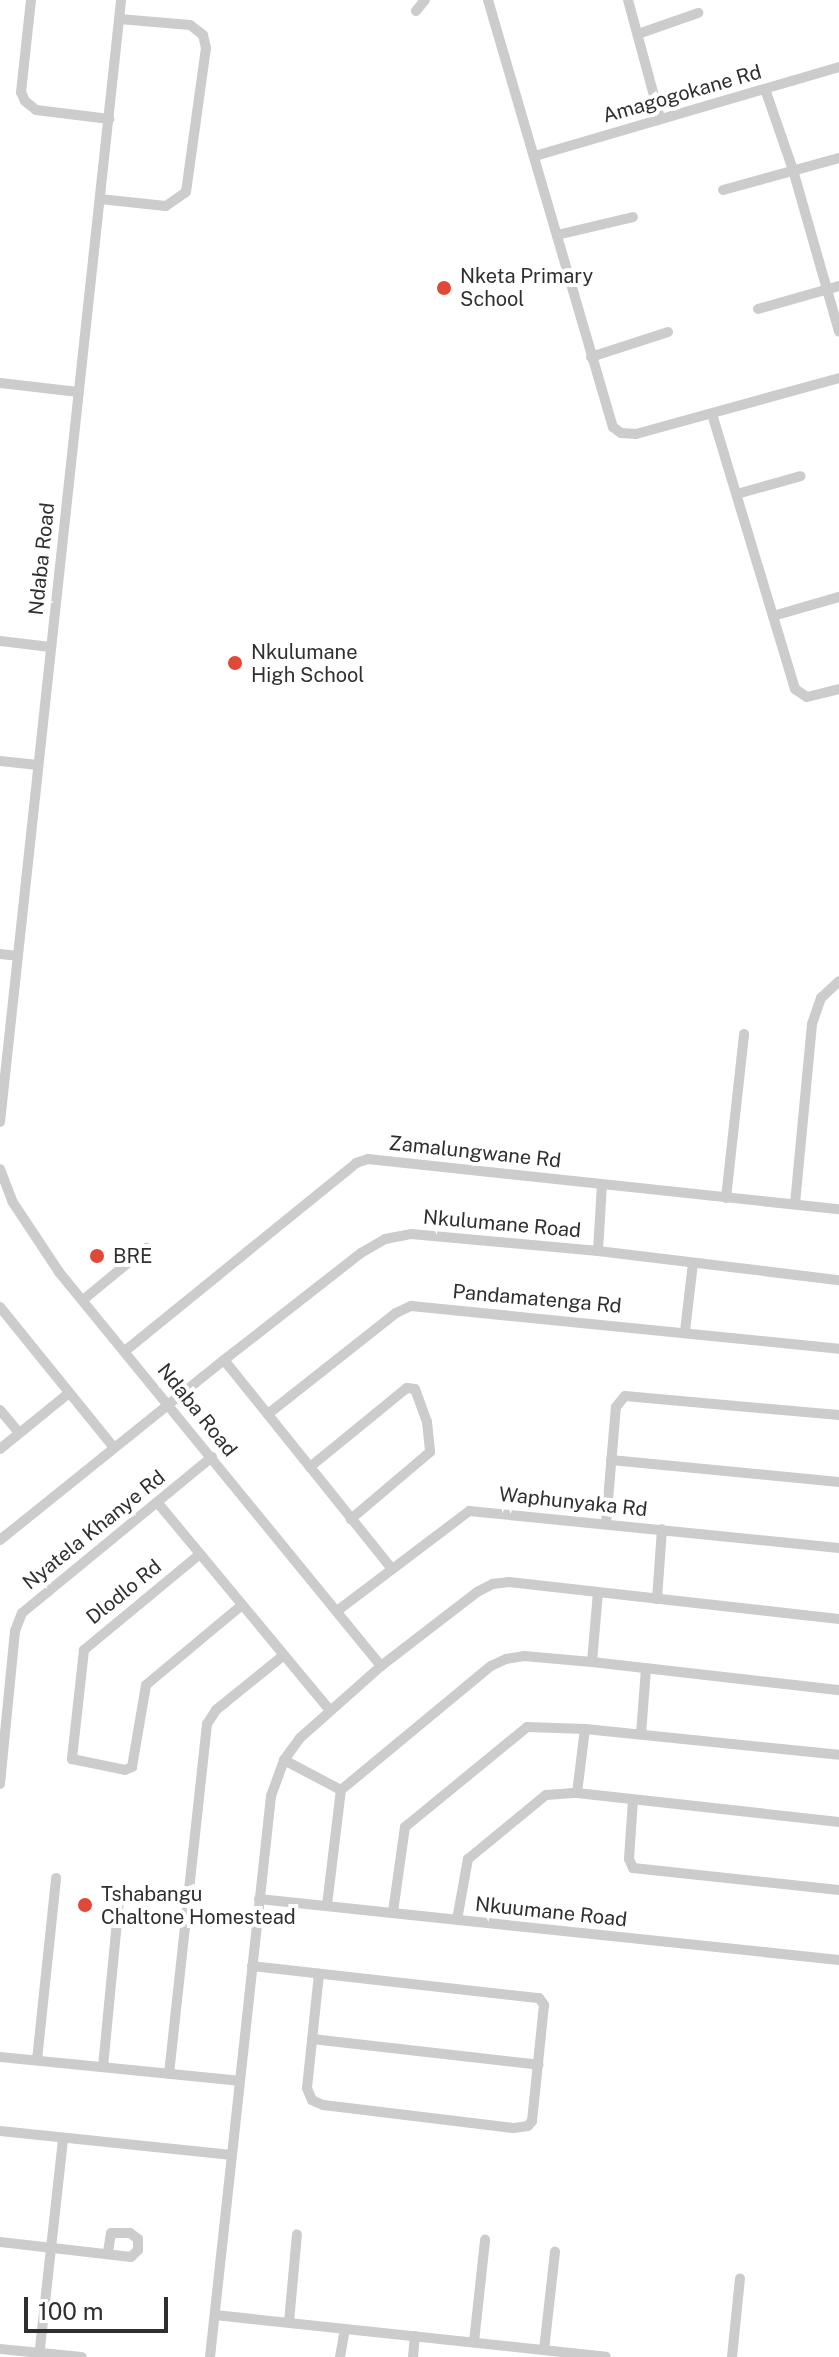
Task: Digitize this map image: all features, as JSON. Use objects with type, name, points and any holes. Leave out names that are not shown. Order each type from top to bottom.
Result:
[{"type":"street","points":[[31,0],[21,92],[25,101],[36,110],[109,119]]},
{"type":"street","name":"Ndaba Road","points":[[0,1122],[6,1019],[18,956],[121,0]]},
{"type":"street","points":[[416,11],[425,0]]},
{"type":"street","points":[[488,0],[610,422],[621,433],[636,434],[839,378]]},
{"type":"street","points":[[628,0],[660,118]]},
{"type":"street","points":[[638,34],[698,13]]},
{"type":"street","points":[[100,199],[166,206],[186,192],[206,48],[203,35],[190,25],[119,19]]},
{"type":"street","name":"Amagogokane Rd","points":[[535,156],[839,67]]},
{"type":"street","points":[[765,89],[833,288],[839,332]]},
{"type":"street","points":[[723,190],[839,158]]},
{"type":"street","points":[[557,235],[633,217]]},
{"type":"street","points":[[758,309],[833,288]]},
{"type":"street","points":[[591,357],[668,332]]},
{"type":"street","points":[[0,383],[78,392]]},
{"type":"street","points":[[712,414],[798,694],[807,697],[839,689]]},
{"type":"street","points":[[737,494],[801,476]]},
{"type":"street","points":[[773,616],[839,597]]},
{"type":"street","points":[[0,641],[51,647]]},
{"type":"street","points":[[0,761],[38,765]]},
{"type":"street","points":[[0,954],[18,956]]},
{"type":"street","points":[[795,1204],[812,1024],[821,998],[839,981]]},
{"type":"street","points":[[726,1198],[744,1034]]},
{"type":"street","name":"Zamalungwane Rd","points":[[125,1351],[362,1160],[839,1209]]},
{"type":"street","name":"Ndaba Road","points":[[0,1169],[24,1223],[83,1300],[381,1666]]},
{"type":"street","points":[[598,1251],[602,1184]]},
{"type":"street","name":"Nkulumane Road","points":[[0,1540],[224,1360],[361,1253],[385,1239],[411,1234],[598,1251],[839,1280]]},
{"type":"street","points":[[83,1300],[146,1248]]},
{"type":"street","points":[[685,1331],[693,1263]]},
{"type":"street","name":"Pandamatenga Rd","points":[[268,1414],[396,1313],[411,1306],[685,1331],[839,1349]]},
{"type":"street","points":[[0,1307],[114,1448]]},
{"type":"street","points":[[224,1360],[391,1568]]},
{"type":"street","points":[[310,1467],[407,1388],[415,1389],[427,1422],[430,1452],[351,1519]]},
{"type":"street","points":[[0,1449],[69,1393]]},
{"type":"street","points":[[606,1523],[616,1407],[625,1396],[839,1415]]},
{"type":"street","points":[[0,1410],[19,1433]]},
{"type":"street","name":"Nyatela Khanye Rd","points":[[0,1784],[18,1621],[27,1608],[212,1457]]},
{"type":"street","points":[[611,1460],[839,1482]]},
{"type":"street","points":[[157,1502],[329,1709]]},
{"type":"street","name":"Waphunyaka Rd","points":[[337,1611],[469,1511],[839,1548]]},
{"type":"street","points":[[657,1599],[662,1529]]},
{"type":"street","name":"Dlodlo Rd","points":[[200,1554],[84,1650],[80,1659],[72,1759],[125,1770],[132,1767],[146,1685],[242,1605]]},
{"type":"street","points":[[210,2357],[271,1796],[284,1760],[300,1738],[329,1709],[381,1666],[477,1592],[493,1584],[509,1582],[839,1619]]},
{"type":"street","points":[[592,1662],[598,1592]]},
{"type":"street","points":[[169,2074],[207,1724],[216,1710],[284,1655]]},
{"type":"street","points":[[327,1905],[341,1790],[498,1662],[524,1656],[839,1690]]},
{"type":"street","points":[[641,1734],[646,1669]]},
{"type":"street","points":[[393,1912],[402,1833],[408,1823],[527,1727],[641,1734],[839,1755]]},
{"type":"street","points":[[577,1793],[585,1729]]},
{"type":"street","points":[[284,1760],[341,1790]]},
{"type":"street","points":[[457,1920],[466,1864],[472,1855],[535,1802],[555,1793],[839,1822]]},
{"type":"street","points":[[633,1800],[629,1859],[633,1868],[839,1890]]},
{"type":"street","points":[[37,2060],[56,1878]]},
{"type":"street","points":[[103,2067],[120,1892]]},
{"type":"street","name":"Nkuumane Road","points":[[259,1899],[839,1960]]},
{"type":"street","points":[[252,1966],[539,1998],[544,2005],[532,2121],[528,2126],[513,2128],[318,2103],[307,2088],[319,1974]]},
{"type":"street","points":[[312,2039],[539,2065]]},
{"type":"street","points":[[0,2057],[239,2081]]},
{"type":"street","points":[[0,2131],[232,2155]]},
{"type":"street","points":[[39,2355],[63,2138]]},
{"type":"street","points":[[289,2322],[297,2234]]},
{"type":"street","points":[[474,2342],[485,2240]]},
{"type":"street","points":[[0,2242],[108,2253]]},
{"type":"street","points":[[544,2350],[555,2252]]},
{"type":"street","points":[[732,2357],[740,2278]]},
{"type":"street","points":[[215,2315],[604,2357]]},
{"type":"street","points":[[340,2357],[345,2329]]},
{"type":"street","points":[[413,2357],[415,2336]]},
{"type":"street","points":[[0,2349],[82,2357]]},
{"type":"place","name":"Nketa Primary School","points":[[444,288]]},
{"type":"place","name":"Nkulumane High School","points":[[235,663]]},
{"type":"place","name":"BRE","points":[[97,1256]]},
{"type":"place","name":"Tshabangu Chaltone Homestead","points":[[85,1905]]}]
